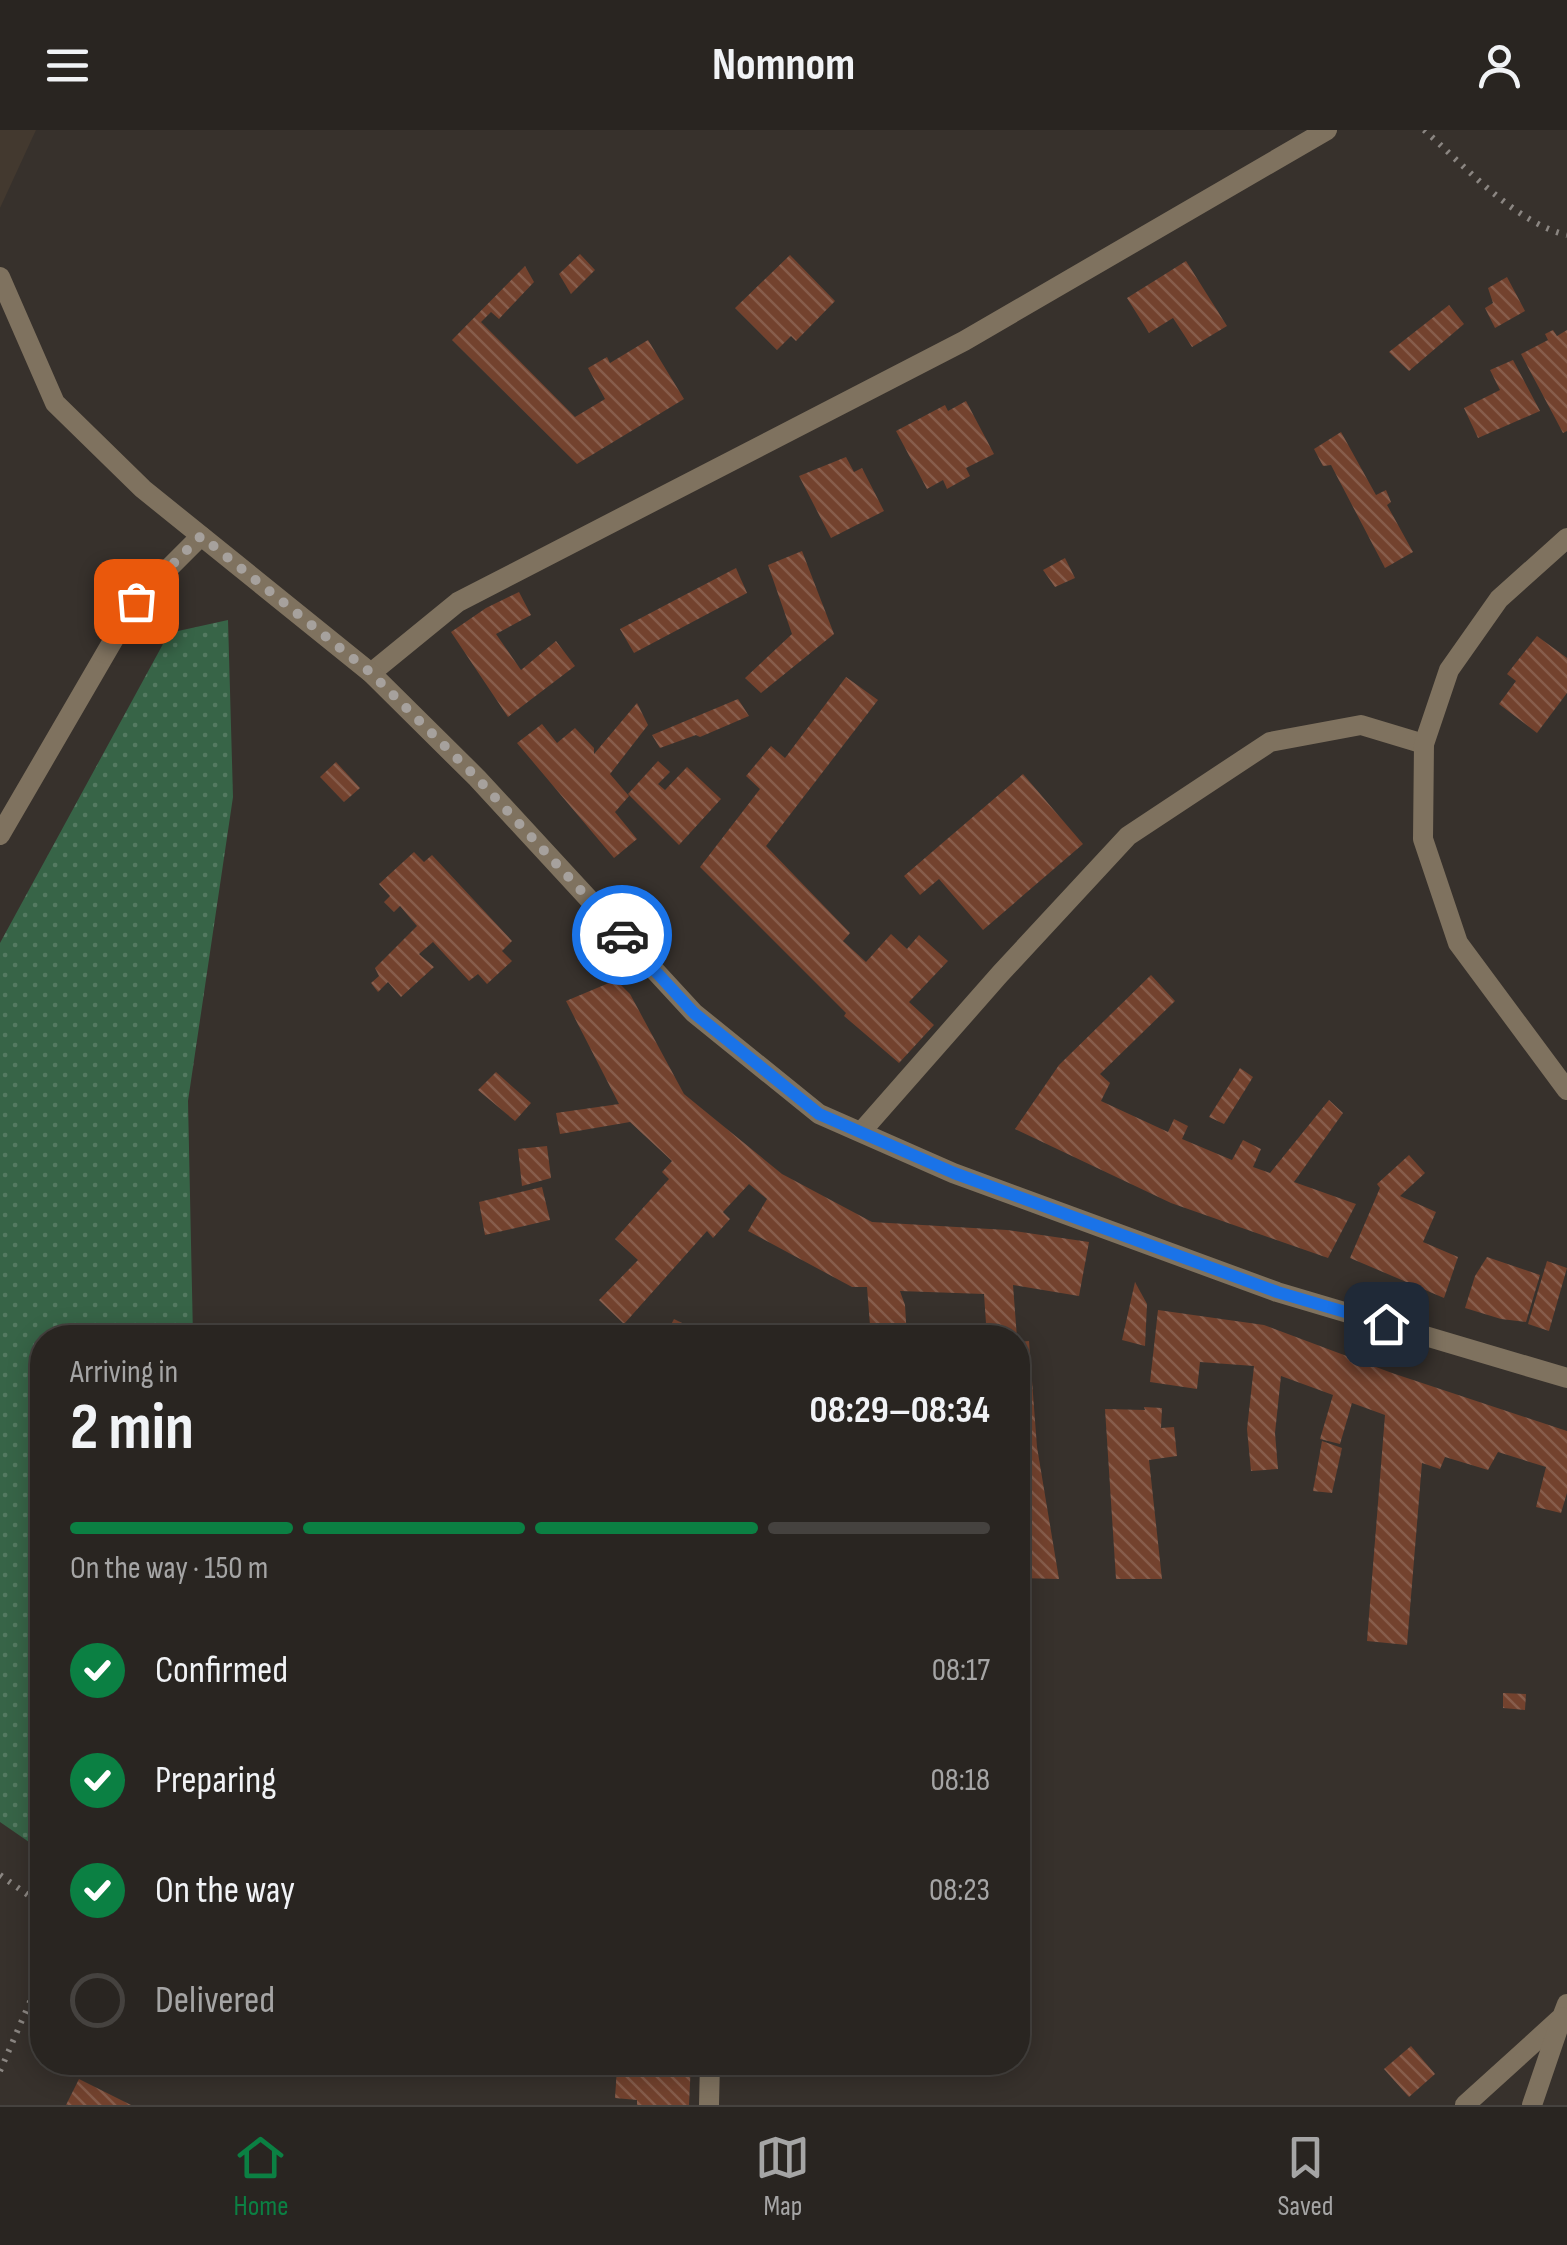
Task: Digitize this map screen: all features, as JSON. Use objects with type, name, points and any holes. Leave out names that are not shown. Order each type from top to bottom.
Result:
[{"type":"street","points":[[371,673],[458,602],[964,340],[1327,130]]},
{"type":"street","points":[[0,277],[54,403],[143,489],[371,673],[477,778],[694,1013],[819,1114],[954,1173],[1277,1292],[1567,1378]]},
{"type":"street","points":[[0,835],[136,601],[201,536]]},
{"type":"street","points":[[1567,538],[1499,599],[1449,670],[1424,744],[1423,839],[1458,943],[1567,1090]]},
{"type":"street","points":[[861,1132],[1128,836],[1270,742],[1361,725],[1424,744]]},
{"type":"street","points":[[1466,2105],[1565,2011]]},
{"type":"street","points":[[1532,2105],[1565,2011]]},
{"type":"street","points":[[709,2105],[710,2075]]},
{"type":"path","points":[[1424,130],[1509,204],[1547,230],[1567,235]]},
{"type":"path","points":[[0,1875],[30,1896]]},
{"type":"path","points":[[0,2071],[30,2002]]},
{"type":"shaded area","points":[[0,130],[36,130],[0,208]]},
{"type":"green space","points":[[228,620],[233,797],[188,1101],[193,1325],[30,1325],[30,1843],[0,1822],[0,943],[169,633]]},
{"type":"building","points":[[580,254],[595,270],[571,294],[559,274]]},
{"type":"building","points":[[790,255],[835,301],[796,341],[791,336],[777,350],[735,308]]},
{"type":"building","points":[[1186,261],[1227,326],[1192,347],[1173,318],[1149,333],[1127,298]]},
{"type":"building","points":[[525,266],[534,282],[499,319],[491,312],[481,322],[575,417],[605,399],[588,368],[607,357],[610,363],[648,340],[684,399],[577,464],[452,340]]},
{"type":"building","points":[[1507,277],[1525,311],[1495,328],[1485,308],[1493,303],[1488,288]]},
{"type":"building","points":[[1449,305],[1464,324],[1409,371],[1389,352]]},
{"type":"building","points":[[1553,330],[1557,336],[1567,330],[1567,431],[1563,433],[1521,354],[1548,340],[1545,334]]},
{"type":"building","points":[[1513,360],[1540,411],[1478,438],[1464,408],[1500,390],[1490,370]]},
{"type":"building","points":[[966,401],[994,454],[966,468],[970,476],[947,489],[943,480],[927,489],[896,431],[945,405],[948,411]]},
{"type":"building","points":[[1341,432],[1376,495],[1386,490],[1391,502],[1387,505],[1413,552],[1385,568],[1331,465],[1323,466],[1314,449]]},
{"type":"building","points":[[846,457],[854,472],[862,468],[884,511],[831,538],[799,476]]},
{"type":"building","points":[[802,551],[834,634],[761,693],[745,678],[792,634],[768,565]]},
{"type":"building","points":[[1065,558],[1075,578],[1055,587],[1043,570]]},
{"type":"building","points":[[736,568],[747,593],[634,653],[620,629]]},
{"type":"building","points":[[519,592],[531,615],[496,634],[521,670],[556,641],[575,666],[508,717],[451,632]]},
{"type":"building","points":[[1537,636],[1567,658],[1567,693],[1537,733],[1499,704],[1516,681],[1507,674]]},
{"type":"building","points":[[846,677],[878,700],[766,846],[850,933],[843,941],[866,962],[891,934],[907,949],[919,935],[948,961],[909,1002],[934,1025],[899,1063],[844,1016],[846,1013],[700,867],[760,789],[746,776],[771,746],[785,758]]},
{"type":"building","points":[[738,699],[749,716],[700,737],[660,748],[652,735]]},
{"type":"building","points":[[637,703],[648,725],[610,774],[629,796],[615,812],[637,839],[614,858],[517,743],[542,724],[557,743],[575,728],[594,748],[594,754]]},
{"type":"building","points":[[658,761],[670,772],[658,784],[665,790],[687,767],[721,799],[679,845],[628,794]]},
{"type":"building","points":[[336,762],[360,788],[344,802],[320,777]]},
{"type":"building","points":[[1023,774],[1083,844],[983,930],[939,879],[920,895],[904,876]]},
{"type":"building","points":[[414,852],[424,862],[432,855],[512,941],[502,951],[512,961],[487,984],[478,974],[469,981],[433,942],[419,954],[434,967],[401,997],[388,982],[378,992],[371,983],[379,976],[375,968],[417,926],[400,906],[394,912],[384,902],[390,896],[379,884]]},
{"type":"building","points":[[1151,975],[1175,1001],[1100,1074],[1110,1083],[1101,1101],[1168,1132],[1174,1119],[1188,1126],[1182,1139],[1232,1160],[1243,1140],[1261,1149],[1253,1167],[1270,1173],[1329,1100],[1343,1113],[1294,1182],[1356,1204],[1328,1258],[1171,1203],[1015,1129],[1059,1065]]},
{"type":"building","points":[[616,980],[630,994],[684,1094],[782,1174],[872,1222],[1007,1230],[1089,1242],[1079,1296],[1013,1285],[1016,1325],[986,1325],[984,1294],[900,1291],[906,1325],[870,1325],[867,1287],[852,1287],[748,1231],[767,1199],[749,1184],[723,1212],[730,1219],[713,1238],[707,1231],[624,1324],[599,1300],[638,1260],[615,1239],[669,1179],[662,1172],[672,1161],[630,1122],[560,1134],[556,1113],[619,1104],[566,1001]]},
{"type":"building","points":[[1240,1068],[1253,1077],[1224,1124],[1209,1117]]},
{"type":"building","points":[[496,1072],[531,1103],[515,1121],[478,1090]]},
{"type":"building","points":[[547,1146],[551,1178],[522,1186],[518,1149]]},
{"type":"building","points":[[1409,1155],[1425,1173],[1400,1196],[1436,1212],[1423,1242],[1458,1257],[1444,1298],[1350,1258],[1380,1188],[1377,1184]]},
{"type":"building","points":[[542,1187],[550,1220],[485,1235],[479,1202]]},
{"type":"building","points":[[1487,1257],[1540,1275],[1526,1322],[1465,1308],[1475,1276]]},
{"type":"building","points":[[1547,1261],[1567,1268],[1549,1331],[1528,1324]]},
{"type":"building","points":[[1135,1282],[1147,1304],[1145,1346],[1122,1340]]},
{"type":"building","points":[[1158,1310],[1264,1325],[1392,1373],[1567,1431],[1567,1493],[1561,1513],[1536,1507],[1546,1467],[1498,1452],[1488,1470],[1445,1457],[1440,1469],[1422,1463],[1407,1645],[1367,1641],[1385,1415],[1352,1403],[1340,1444],[1320,1439],[1333,1395],[1281,1376],[1275,1433],[1278,1469],[1251,1471],[1247,1429],[1254,1366],[1200,1362],[1197,1389],[1150,1382]]},
{"type":"building","points":[[1030,1354],[1037,1447],[1059,1579],[1030,1578]]},
{"type":"building","points":[[1144,1407],[1162,1408],[1161,1428],[1174,1427],[1177,1456],[1149,1460],[1162,1579],[1116,1579],[1105,1409],[1145,1410]]},
{"type":"building","points":[[1322,1441],[1342,1448],[1332,1493],[1313,1491]]},
{"type":"building","points":[[1503,1693],[1526,1694],[1525,1710],[1503,1708]]},
{"type":"building","points":[[1411,2046],[1435,2074],[1409,2097],[1384,2069]]},
{"type":"building","points":[[617,2075],[690,2075],[689,2105],[637,2105],[637,2100],[615,2098]]},
{"type":"building","points":[[79,2079],[131,2105],[66,2105]]},
{"type":"way so far","points":[[136,601],[201,536],[371,673],[477,778],[622,935]]},
{"type":"route","points":[[622,935],[694,1013],[819,1114],[954,1173],[1277,1292],[1386,1324]]}]
